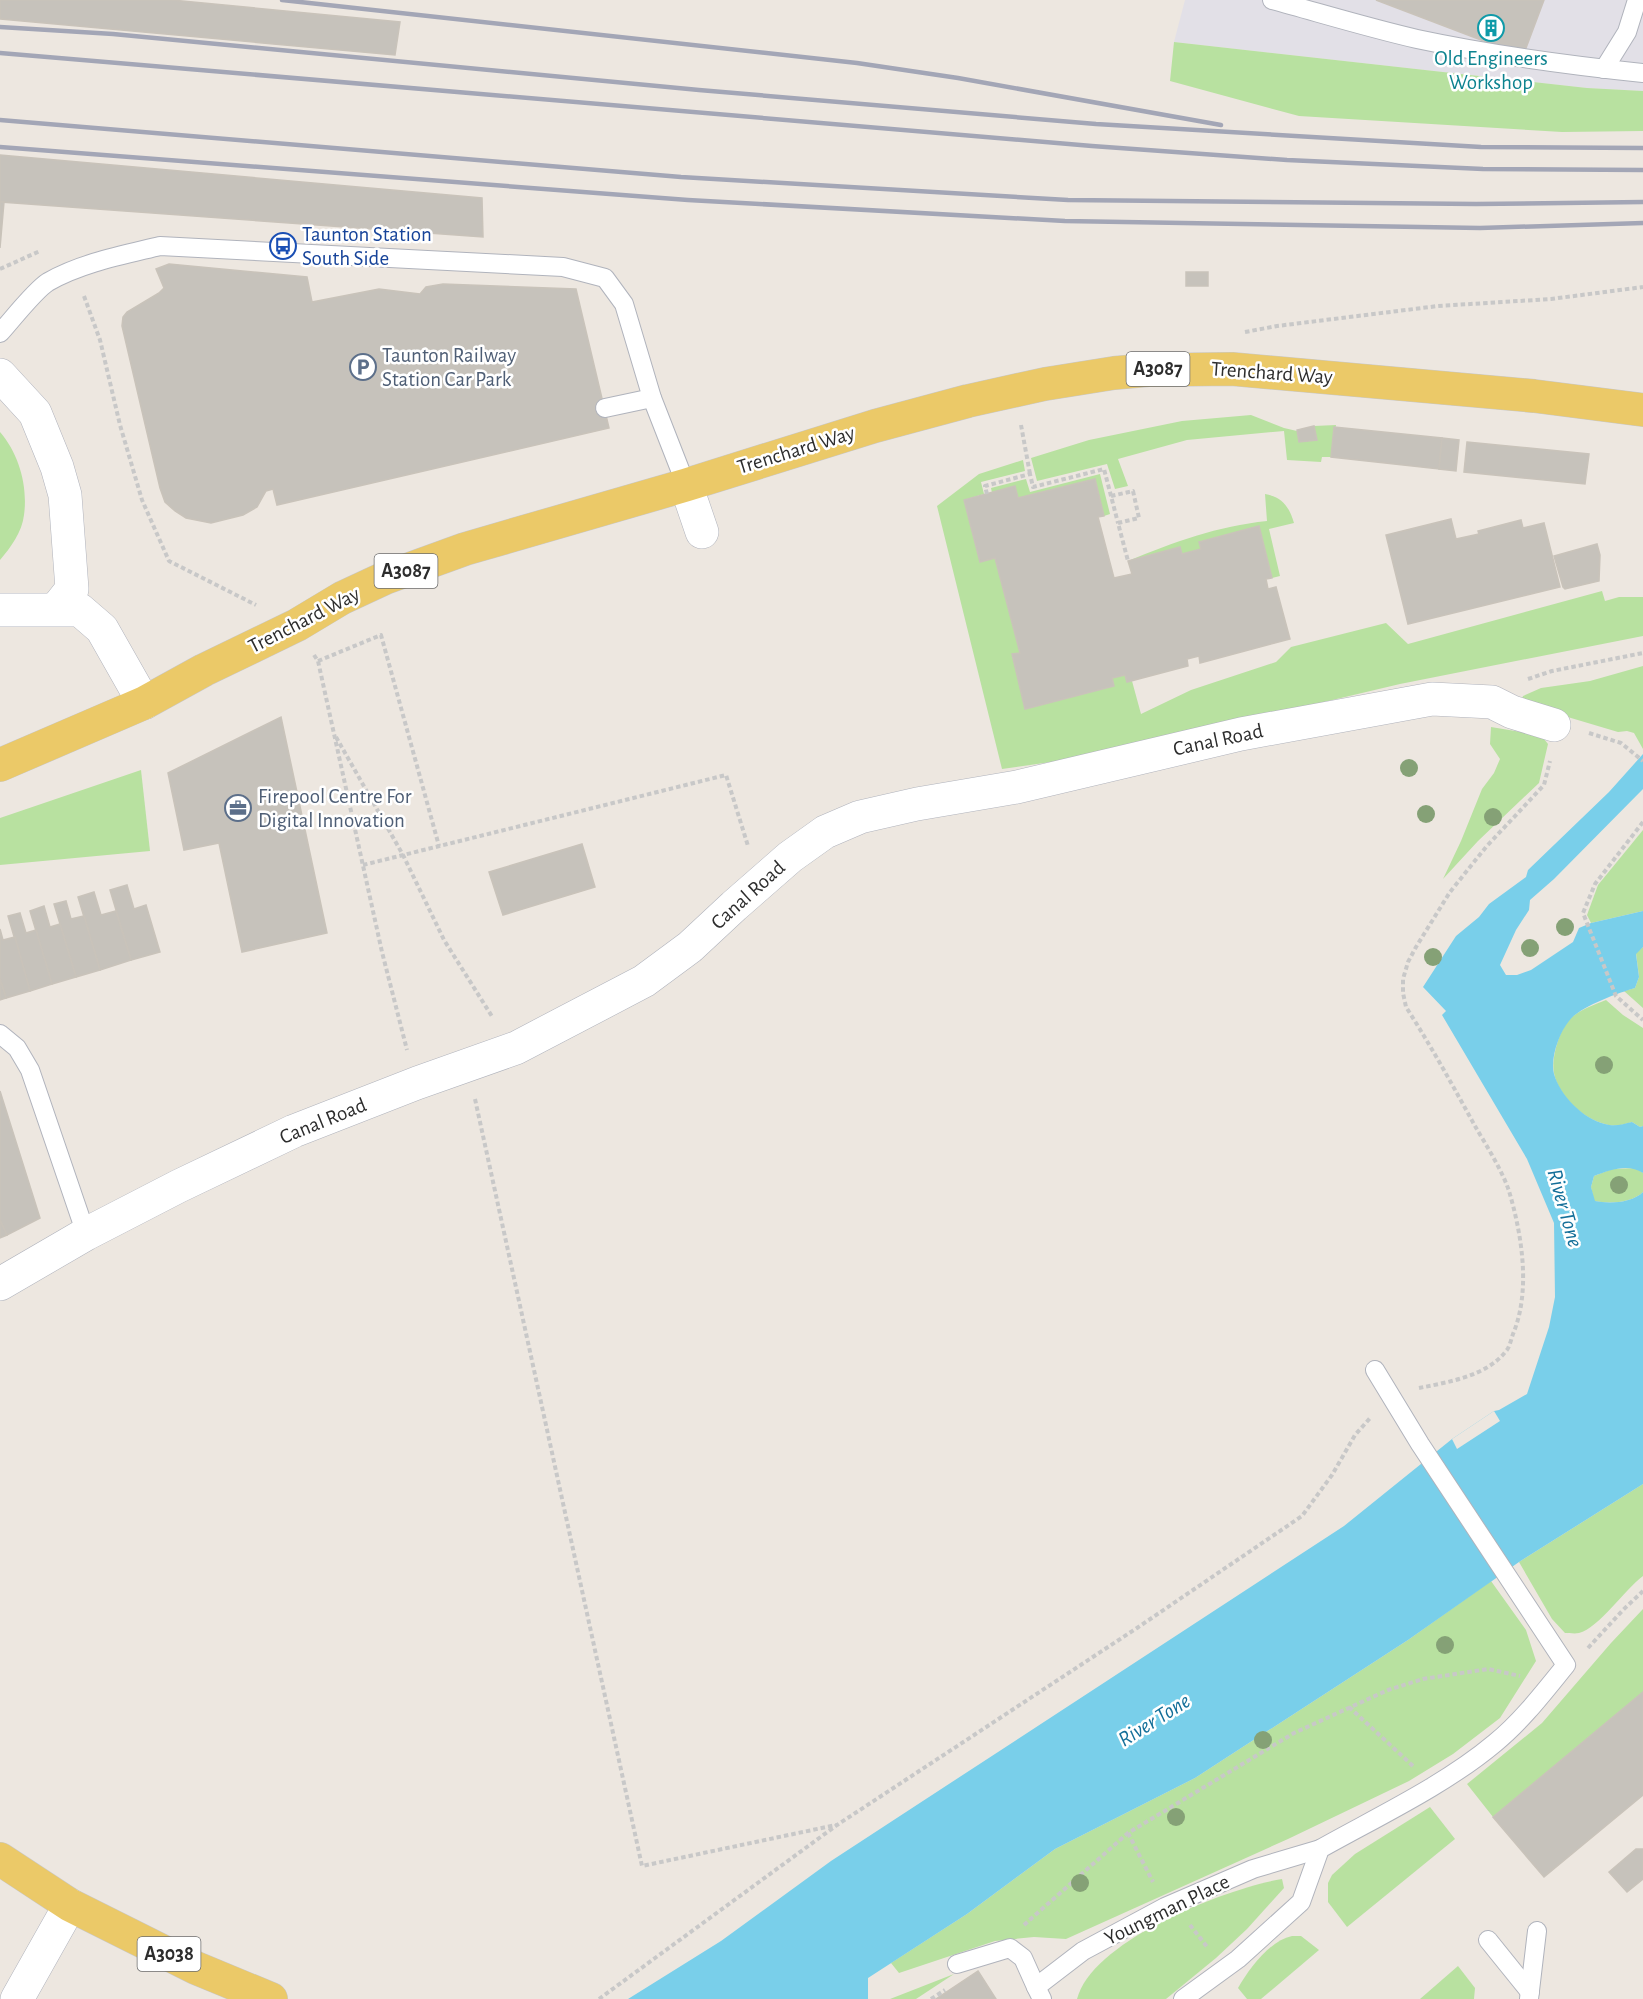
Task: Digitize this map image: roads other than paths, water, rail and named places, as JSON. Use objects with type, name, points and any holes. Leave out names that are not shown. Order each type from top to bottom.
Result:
[{"type":"main road","name":"Trenchard Way","points":[[0,765],[144,703],[204,670],[297,626],[342,598],[385,578],[465,549],[686,485],[875,426],[1014,391],[1114,373],[1178,369],[1232,369],[1522,394],[1643,410]]},
{"type":"main road","name":"A3038","points":[[0,1859],[70,1905],[196,1968],[271,1999]]},
{"type":"street","points":[[0,375],[35,413],[57,467],[65,495],[72,589],[57,608]]},
{"type":"street","points":[[686,485],[702,532]]},
{"type":"street","points":[[0,610],[57,608],[80,610],[102,629],[144,703]]},
{"type":"street","name":"Canal Road","points":[[0,1284],[86,1234],[178,1186],[294,1131],[417,1083],[516,1048],[644,981],[690,947],[790,857],[825,832],[860,817],[917,804],[1017,787],[1241,734],[1432,699],[1492,702],[1512,712],[1554,725]]},
{"type":"street","points":[[17,1999],[70,1905]]},
{"type":"lane","points":[[1272,0],[1415,38],[1545,62],[1643,73]]},
{"type":"lane","points":[[1604,69],[1628,32],[1637,0]]},
{"type":"lane","points":[[0,333],[47,283],[75,270],[160,246],[563,267],[605,278],[624,304],[652,398],[686,485]]},
{"type":"lane","points":[[605,408],[652,398]]},
{"type":"lane","points":[[0,1034],[17,1048],[30,1070],[86,1234]]},
{"type":"lane","name":"Youngman Place","points":[[1039,1993],[1083,1951],[1169,1905],[1253,1869],[1320,1849],[1434,1785],[1494,1744],[1514,1726],[1566,1665],[1420,1444],[1375,1370]]},
{"type":"lane","points":[[1183,1999],[1238,1959],[1301,1902],[1320,1849]]},
{"type":"lane","points":[[1529,1996],[1537,1931]]},
{"type":"lane","points":[[1488,1940],[1529,1996]]},
{"type":"lane","points":[[957,1964],[1010,1948],[1023,1958],[1039,1993]]},
{"type":"water","name":"River Tone","points":[[1643,754],[1643,789],[1554,879],[1530,900],[1529,910],[1516,930],[1500,965],[1506,975],[1517,975],[1531,970],[1573,942],[1579,928],[1643,911],[1643,947],[1636,954],[1639,977],[1635,988],[1599,1001],[1574,1016],[1565,1026],[1559,1039],[1554,1054],[1553,1068],[1561,1090],[1581,1112],[1609,1125],[1632,1122],[1640,1127],[1643,1126],[1643,1173],[1631,1168],[1613,1170],[1594,1176],[1591,1187],[1595,1201],[1601,1202],[1627,1200],[1643,1192],[1643,1484],[1519,1562],[1408,1640],[1195,1778],[1055,1849],[967,1914],[868,1978],[868,1999],[628,1999],[721,1941],[831,1861],[1344,1526],[1452,1439],[1494,1411],[1527,1394],[1549,1327],[1555,1297],[1554,1223],[1527,1159],[1442,1015],[1446,1011],[1423,987],[1456,936],[1479,917],[1489,904],[1526,877],[1528,870],[1609,792]]},
{"type":"railway","points":[[282,0],[857,63],[958,78],[1221,125]]},
{"type":"railway","points":[[0,27],[113,34],[699,90],[1096,124],[1481,147],[1643,148]]},
{"type":"railway","points":[[0,53],[1092,146],[1287,160],[1483,169],[1643,170]]},
{"type":"railway","points":[[0,120],[681,177],[1068,200],[1476,204],[1643,202]]},
{"type":"railway","points":[[0,147],[688,200],[1065,221],[1480,228],[1643,223]]},
{"type":"place","name":"Old Engineers Workshop","points":[[1491,28]]},
{"type":"place","name":"Taunton Station South Side","points":[[283,246]]},
{"type":"place","name":"Taunton Railway Station Car Park","points":[[363,367]]},
{"type":"place","name":"Firepool Centre For Digital Innovation","points":[[238,808]]}]
